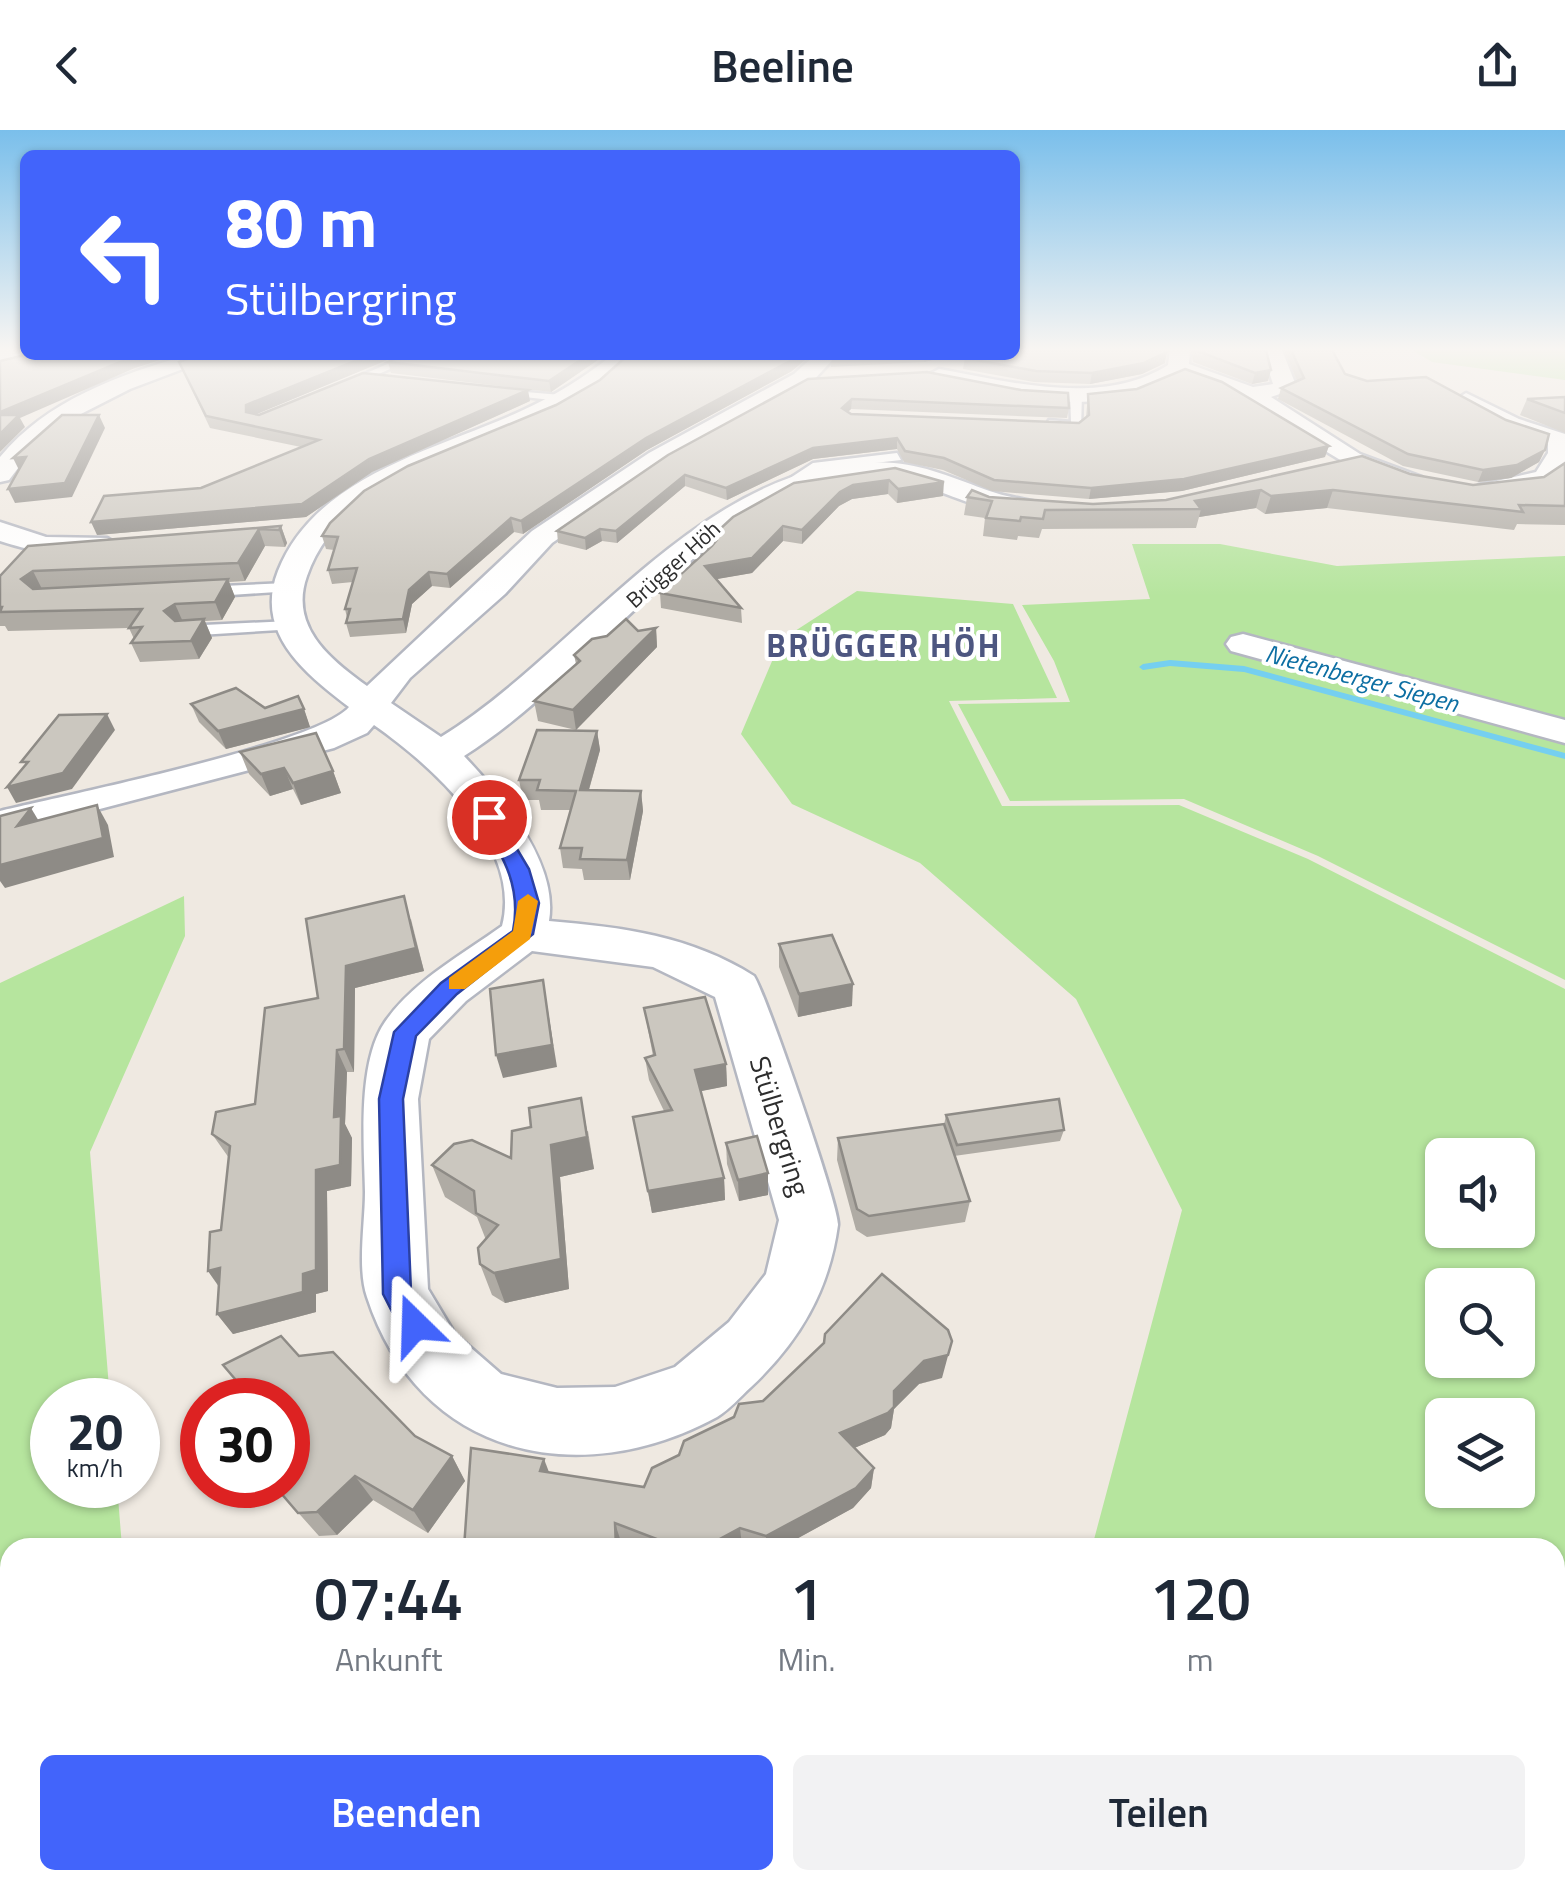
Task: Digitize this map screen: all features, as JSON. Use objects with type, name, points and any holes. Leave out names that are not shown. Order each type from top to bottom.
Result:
[{"type":"street","points":[[0,474],[20,444],[37,432]]},
{"type":"street","points":[[486,432],[404,469],[299,530],[284,610],[300,644],[342,687],[440,754],[474,790],[519,869],[528,903],[523,934]]},
{"type":"street","points":[[0,823],[321,740],[354,725],[398,671],[494,588],[542,537],[658,458],[706,432]]},
{"type":"street","points":[[1308,432],[1356,462],[1399,480],[1434,487]]},
{"type":"street","points":[[1470,491],[1525,486],[1545,478],[1561,453],[1560,440],[1536,432]]},
{"type":"street","points":[[1308,474],[1356,462]]},
{"type":"street","name":"Brügger Höh","points":[[440,754],[503,716],[671,559],[725,518],[782,488],[836,475],[894,470],[934,478],[987,503],[1054,511]]},
{"type":"street","points":[[0,531],[44,546],[137,546]]},
{"type":"street","points":[[1242,644],[1565,732]]},
{"type":"street","name":"Stülbergring","points":[[523,934],[658,948],[707,966],[737,988],[809,1220],[794,1286],[752,1343],[696,1393],[614,1421],[557,1422],[483,1402],[432,1356],[397,1294],[391,1099],[406,1032],[449,989],[523,934]]},
{"type":"lane","points":[[782,488],[818,466],[897,456]]},
{"type":"lane","points":[[174,593],[286,588]]},
{"type":"lane","points":[[183,631],[290,626]]},
{"type":"green space","points":[[1132,544],[1220,544],[1337,566],[1565,556],[1565,980],[1318,856],[1184,799],[1010,801],[958,704],[1070,702],[1054,661],[1022,605],[1150,599]]},
{"type":"green space","points":[[857,591],[1013,604],[1057,698],[949,701],[1002,806],[1179,805],[1308,859],[1565,989],[1565,1538],[1094,1538],[1182,1210],[1076,999],[920,863],[792,804],[741,734],[781,640]]},
{"type":"green space","points":[[184,896],[185,936],[90,1152],[108,1378],[30,1378],[30,1508],[119,1508],[121,1538],[0,1538],[0,983]]},
{"type":"building","points":[[43,432],[90,432],[65,483],[8,489],[26,457],[13,458]]},
{"type":"building","points":[[282,432],[431,432],[369,459],[302,504],[91,522],[104,496],[201,488],[319,440]]},
{"type":"building","points":[[490,432],[657,432],[521,521],[511,518],[447,574],[429,572],[409,590],[403,619],[346,623],[350,609],[345,609],[357,568],[328,570],[338,537],[322,536],[330,523],[364,491],[408,466]]},
{"type":"building","points":[[710,432],[1306,432],[1329,446],[1184,479],[1091,488],[994,480],[944,458],[905,451],[897,438],[813,448],[726,488],[685,475],[616,531],[600,529],[585,538],[557,531],[668,455]]},
{"type":"building","points":[[1366,432],[1549,434],[1545,450],[1517,465],[1483,470],[1408,454]]},
{"type":"building","points":[[1362,456],[1410,474],[1473,485],[1544,477],[1565,463],[1565,506],[1519,505],[1523,512],[1333,490],[1271,496],[1261,490],[1195,501],[1201,509],[1045,510],[1043,519],[1021,517],[1020,521],[986,518],[992,501],[967,497],[972,490],[989,497],[1093,504],[1166,500]]},
{"type":"building","points":[[895,468],[944,482],[898,489],[889,480],[853,485],[840,492],[802,530],[783,526],[752,558],[705,566],[741,608],[660,593],[712,546],[716,541],[708,540],[733,517],[794,483]]},
{"type":"building","points":[[281,526],[279,530],[259,529],[238,563],[33,571],[21,579],[33,589],[228,579],[215,602],[175,604],[164,611],[175,621],[204,619],[191,641],[131,643],[142,627],[129,628],[142,609],[0,612],[0,576],[28,546]]},
{"type":"building","points":[[626,619],[638,631],[656,628],[573,710],[534,701],[580,661],[574,655],[592,639],[607,636]]},
{"type":"building","points":[[236,688],[265,708],[298,696],[304,709],[218,731],[191,704]]},
{"type":"building","points":[[107,714],[63,773],[7,787],[28,762],[21,762],[59,715]]},
{"type":"building","points":[[537,730],[597,731],[580,790],[641,791],[627,860],[580,859],[582,848],[560,848],[576,791],[537,790],[540,780],[519,780]]},
{"type":"building","points":[[316,733],[333,771],[293,783],[284,768],[261,774],[240,752]]},
{"type":"building","points":[[97,805],[103,838],[0,865],[0,816],[31,808],[17,826]]},
{"type":"building","points":[[404,896],[416,948],[346,966],[344,1049],[337,1050],[334,1117],[341,1116],[340,1165],[316,1170],[316,1270],[303,1274],[303,1292],[217,1314],[220,1268],[208,1271],[210,1232],[221,1230],[230,1146],[212,1134],[216,1112],[255,1104],[265,1008],[318,998],[306,919]]},
{"type":"building","points":[[832,935],[853,984],[799,994],[779,944]]},
{"type":"building","points":[[543,980],[552,1045],[496,1055],[490,989]]},
{"type":"building","points":[[705,997],[726,1064],[695,1070],[724,1178],[648,1191],[633,1117],[672,1110],[645,1058],[655,1055],[644,1008]]},
{"type":"building","points":[[581,1098],[587,1137],[551,1145],[561,1259],[494,1273],[480,1264],[478,1248],[498,1225],[476,1213],[474,1191],[432,1165],[454,1144],[472,1140],[511,1158],[512,1131],[531,1127],[529,1108]]},
{"type":"building","points":[[1059,1099],[1064,1130],[957,1145],[946,1115]]},
{"type":"building","points":[[944,1124],[970,1201],[869,1216],[857,1209],[838,1138]]},
{"type":"building","points":[[757,1136],[768,1173],[738,1180],[726,1143]]},
{"type":"building","points":[[882,1274],[948,1330],[952,1341],[948,1355],[924,1361],[894,1391],[894,1407],[888,1413],[840,1433],[874,1468],[856,1488],[766,1536],[740,1528],[722,1538],[654,1538],[615,1523],[616,1538],[465,1538],[471,1448],[544,1459],[540,1471],[644,1487],[652,1468],[679,1455],[684,1441],[734,1417],[739,1404],[763,1401],[824,1343],[825,1334]]},
{"type":"building","points":[[281,1336],[299,1356],[333,1352],[415,1436],[452,1456],[413,1510],[355,1476],[317,1512],[298,1513],[294,1508],[310,1508],[310,1378],[234,1378],[223,1365]]},
{"type":"waterway","name":"Nietenberger Siepen","points":[[1143,667],[1170,663],[1244,669],[1565,756]]},
{"type":"slow traffic","points":[[457,983],[523,934],[528,901]]},
{"type":"district","name":"BRÜGGER HÖH","points":[[884,646]]},
{"type":"route","points":[[415,1325],[397,1294],[391,1099],[406,1032],[449,989],[523,934],[528,903],[519,869],[489,817]]}]
